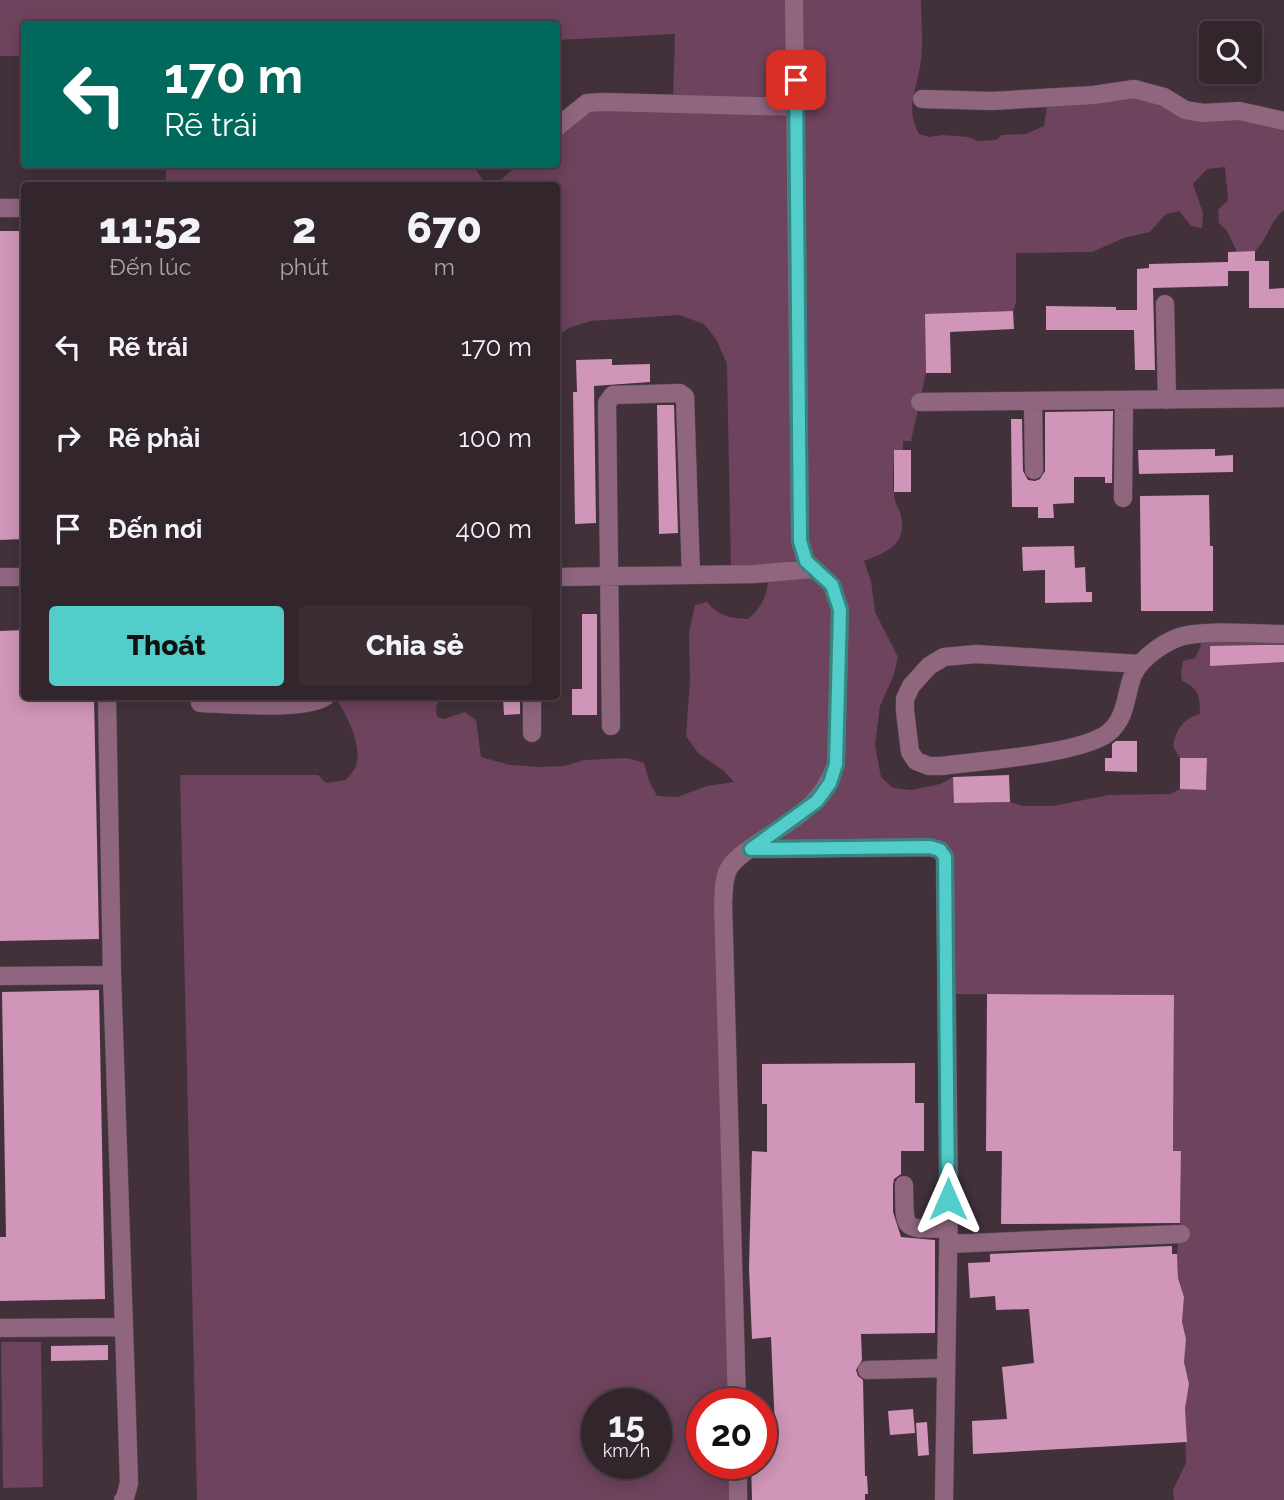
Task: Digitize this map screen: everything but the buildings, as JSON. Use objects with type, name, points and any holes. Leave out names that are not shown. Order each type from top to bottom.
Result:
[{"type":"street","points":[[737,1388],[723,903],[729,867],[817,801],[830,783],[836,764],[840,610],[832,585],[813,569],[802,553],[800,541],[794,0]]},
{"type":"street","points":[[922,99],[992,101],[1094,95],[1134,89],[1164,97],[1185,110],[1203,113],[1239,111],[1284,121]]},
{"type":"street","points":[[560,125],[587,103],[796,107]]},
{"type":"street","points":[[0,208],[21,208]]},
{"type":"street","points":[[1165,304],[1167,400]]},
{"type":"street","points":[[611,726],[607,403],[613,395],[680,393],[685,397],[691,575]]},
{"type":"street","points":[[920,402],[1284,398]]},
{"type":"street","points":[[1123,498],[1125,400]]},
{"type":"street","points":[[1033,401],[1034,470]]},
{"type":"street","points":[[560,577],[779,573],[813,569]]},
{"type":"street","points":[[0,577],[21,577]]},
{"type":"street","points":[[1140,664],[976,654],[944,657],[919,675],[905,699],[905,725],[910,752],[916,761],[929,766],[941,766],[1088,743],[1108,733],[1118,721],[1125,707],[1133,675],[1140,664],[1167,643],[1186,635],[1284,634]]},
{"type":"street","points":[[107,700],[112,975],[129,1483],[122,1500]]},
{"type":"street","points":[[200,703],[301,705],[321,700]]},
{"type":"street","points":[[532,700],[532,733]]},
{"type":"street","points":[[751,849],[930,847],[940,850],[945,857],[948,1236],[944,1500]]},
{"type":"street","points":[[0,976],[112,975]]},
{"type":"street","points":[[904,1185],[905,1218],[908,1225],[948,1236],[1181,1234]]},
{"type":"street","points":[[0,1328],[124,1327]]},
{"type":"street","points":[[867,1370],[946,1368]]},
{"type":"street","points":[[738,1479],[738,1500]]},
{"type":"shaded area","points":[[0,0],[791,0],[793,103],[673,100],[675,34],[560,40],[560,21],[21,21],[21,56],[0,56]]},
{"type":"shaded area","points":[[798,0],[921,0],[921,58],[912,108],[919,134],[929,137],[968,137],[977,141],[996,140],[1002,135],[1026,134],[1044,126],[1048,100],[1124,92],[1284,124],[1284,210],[1255,251],[1237,252],[1227,231],[1219,223],[1218,210],[1228,200],[1225,167],[1207,169],[1193,184],[1203,213],[1202,228],[1191,226],[1179,211],[1166,214],[1150,232],[1124,238],[1092,252],[1016,253],[1016,302],[1013,311],[925,315],[926,373],[911,441],[903,441],[903,450],[894,450],[893,488],[901,515],[901,534],[898,541],[887,551],[864,561],[871,581],[875,612],[898,657],[893,677],[880,706],[875,745],[881,777],[893,788],[912,790],[940,784],[953,777],[955,803],[1010,802],[1023,806],[1053,806],[1109,795],[1170,794],[1180,789],[1206,790],[1207,758],[1180,758],[1173,746],[1182,725],[1200,714],[1197,694],[1182,681],[1183,661],[1195,658],[1202,638],[1284,637],[1284,1500],[1174,1500],[1173,1490],[1186,1463],[1185,1409],[1189,1384],[1184,1362],[1184,1297],[1178,1278],[1177,1254],[1181,1152],[1173,1151],[1174,995],[949,994],[948,856],[760,845],[832,785],[842,608],[808,560]]},
{"type":"shaded area","points":[[582,110],[793,110],[803,563],[731,571],[727,364],[716,339],[704,324],[679,315],[590,321],[560,334],[560,182],[499,182],[515,168],[560,168],[560,129]]},
{"type":"shaded area","points":[[166,168],[474,168],[485,182],[166,182]]},
{"type":"shaded area","points":[[811,572],[834,598],[827,782],[726,866],[734,1388],[686,1388],[686,1479],[735,1479],[735,1500],[197,1500],[180,775],[318,775],[326,783],[346,780],[356,766],[357,749],[348,720],[336,700],[439,700],[437,717],[444,719],[465,712],[476,720],[481,757],[510,765],[540,767],[564,766],[585,760],[627,758],[644,763],[657,796],[677,797],[707,786],[734,782],[724,771],[698,753],[686,736],[690,681],[689,632],[695,605],[707,602],[725,616],[748,619],[763,600],[768,576]]},
{"type":"shaded area","points":[[1,1342],[41,1342],[43,1487],[3,1488]]},
{"type":"route","points":[[796,80],[800,541],[806,561],[832,585],[840,610],[836,764],[830,783],[817,801],[751,849],[930,847],[940,850],[945,857],[948,1199]]}]
